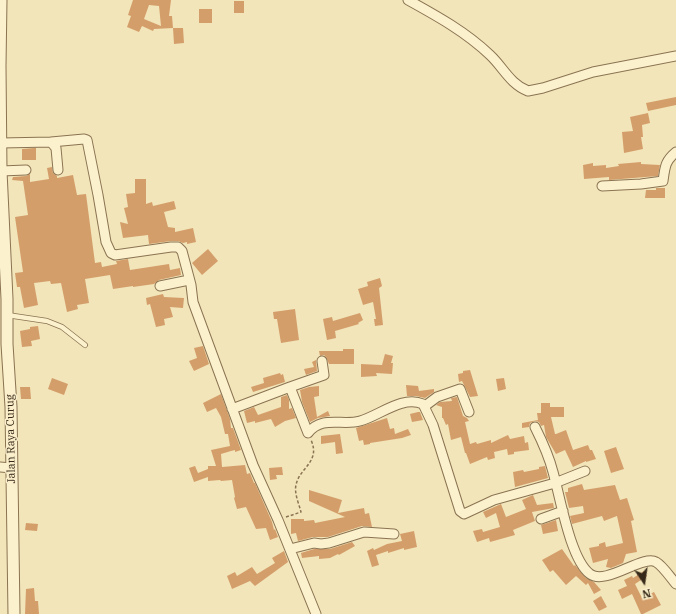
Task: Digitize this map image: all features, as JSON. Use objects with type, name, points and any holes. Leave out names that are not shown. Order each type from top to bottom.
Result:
[{"type":"street","name":"Jalan Raya Curug","points":[[1,0],[1,171],[3,270],[7,314],[4,344],[11,407],[14,614]]},
{"type":"street","points":[[408,0],[440,17],[465,35],[490,56],[510,79],[528,90],[543,88],[593,72],[676,56]]},
{"type":"street","points":[[1,143],[51,142],[84,138],[87,140],[106,242],[111,253],[115,255],[164,247],[178,247],[182,250],[193,302],[232,408],[258,477],[278,520],[316,614]]},
{"type":"street","points":[[51,142],[56,148],[58,170]]},
{"type":"street","points":[[602,186],[664,181],[666,164],[669,158],[676,152]]},
{"type":"street","points":[[1,171],[26,170]]},
{"type":"street","points":[[160,286],[189,280]]},
{"type":"street","points":[[232,408],[324,375],[322,361]]},
{"type":"street","points":[[290,387],[308,433],[311,429],[324,423],[334,421],[357,422],[400,404],[417,402],[425,406],[433,425],[460,511],[464,514],[502,497],[556,483],[585,471]]},
{"type":"street","points":[[425,406],[437,397],[460,389],[469,412]]},
{"type":"street","points":[[535,427],[546,451],[576,554],[589,573],[597,576],[610,574],[645,561],[652,560],[658,563],[676,584]]},
{"type":"street","points":[[0,467],[12,468]]},
{"type":"street","points":[[541,519],[563,511]]},
{"type":"street","points":[[290,549],[314,543],[325,544],[364,532],[394,534]]},
{"type":"lane","points":[[7,314],[47,320],[62,327],[86,345]]},
{"type":"path","points":[[278,520],[301,512],[296,491],[296,484],[311,462],[314,454],[308,433]]},
{"type":"building","points":[[133,0],[171,0],[169,16],[172,16],[173,28],[154,29],[153,31],[142,26],[139,32],[127,27],[131,16],[128,15]],"holes":[[[149,5],[159,6],[161,26],[144,19]]]},
{"type":"building","points":[[234,1],[244,1],[244,13],[234,13]]},
{"type":"building","points":[[199,9],[212,9],[212,23],[199,23]]},
{"type":"building","points":[[173,28],[183,28],[184,43],[174,44]]},
{"type":"building","points":[[676,97],[676,105],[648,111],[646,103]]},
{"type":"building","points":[[648,113],[650,123],[642,125],[643,137],[641,137],[643,149],[624,153],[622,132],[633,131],[630,117]]},
{"type":"building","points":[[36,148],[36,160],[22,160],[22,149]]},
{"type":"building","points":[[641,162],[641,164],[660,165],[658,176],[609,180],[609,177],[584,179],[583,165],[593,163],[593,166],[606,165],[606,168],[619,166],[618,164]]},
{"type":"building","points":[[52,167],[53,173],[57,176],[57,178],[73,175],[77,195],[86,194],[95,263],[101,262],[102,267],[117,264],[116,261],[128,259],[130,270],[169,264],[170,270],[180,268],[181,275],[159,280],[154,284],[113,289],[110,275],[85,279],[89,303],[77,305],[78,309],[67,312],[61,283],[51,284],[50,281],[34,283],[38,305],[24,308],[20,287],[17,287],[15,273],[23,272],[15,217],[28,215],[23,181],[12,180],[13,177],[26,176],[30,174],[30,182],[49,179],[47,168]]},
{"type":"building","points":[[135,179],[146,179],[146,204],[152,202],[153,206],[174,201],[176,209],[164,212],[168,227],[175,228],[175,232],[193,228],[196,242],[187,244],[187,242],[183,243],[171,241],[149,244],[148,235],[123,238],[120,222],[128,224],[124,208],[128,207],[126,194],[135,193]]},
{"type":"building","points":[[656,188],[665,188],[665,198],[645,198],[646,190],[656,190]]},
{"type":"building","points":[[208,249],[218,261],[202,275],[192,263]]},
{"type":"building","points":[[380,278],[382,286],[379,288],[383,325],[375,326],[374,319],[376,319],[373,302],[363,305],[358,289],[368,286],[367,282]]},
{"type":"building","points":[[163,294],[164,297],[184,298],[183,308],[170,307],[173,317],[164,319],[165,325],[156,327],[150,304],[147,305],[146,298]]},
{"type":"building","points":[[295,309],[299,340],[281,343],[277,319],[274,319],[273,312]]},
{"type":"building","points":[[360,313],[363,320],[358,323],[359,324],[335,331],[336,338],[327,340],[323,319],[332,317],[333,321]]},
{"type":"building","points":[[38,326],[40,339],[31,341],[32,346],[22,347],[20,331]]},
{"type":"building","points":[[203,346],[209,364],[194,371],[189,361],[197,358],[194,348]]},
{"type":"building","points":[[343,349],[354,349],[354,364],[329,364],[324,355],[320,356],[319,351],[343,351]]},
{"type":"building","points":[[385,354],[393,356],[391,363],[393,363],[392,374],[376,373],[377,376],[361,377],[361,364],[382,365]]},
{"type":"building","points":[[316,360],[317,371],[306,375],[304,369],[314,367],[312,362]]},
{"type":"building","points":[[470,370],[478,396],[470,397],[462,381],[459,382],[458,374],[463,373],[463,371]]},
{"type":"building","points":[[280,373],[281,375],[283,374],[285,382],[253,392],[251,387],[264,383],[263,378]]},
{"type":"building","points":[[52,378],[68,384],[64,395],[48,389]]},
{"type":"building","points":[[504,378],[506,389],[498,391],[496,379]]},
{"type":"building","points":[[406,385],[418,386],[419,391],[434,389],[434,392],[425,398],[407,396]]},
{"type":"building","points":[[319,386],[319,396],[314,397],[317,417],[328,411],[330,416],[318,418],[310,422],[302,402],[300,390]]},
{"type":"building","points":[[20,387],[30,387],[31,399],[21,399]]},
{"type":"building","points":[[221,394],[230,419],[231,428],[233,428],[241,450],[221,454],[222,467],[245,465],[247,474],[250,473],[255,483],[278,537],[270,540],[266,528],[256,529],[246,507],[237,509],[232,480],[208,481],[208,477],[194,482],[189,468],[195,466],[198,473],[208,469],[208,466],[216,466],[211,450],[230,446],[228,434],[225,434],[221,417],[216,408],[207,412],[203,403]]},
{"type":"building","points":[[287,395],[289,400],[289,409],[292,408],[296,418],[285,421],[275,427],[271,419],[255,423],[255,421],[247,423],[244,411],[254,407],[258,415],[281,407],[281,397]]},
{"type":"building","points":[[457,397],[463,416],[469,421],[465,422],[470,444],[476,442],[477,444],[491,440],[491,443],[508,435],[510,439],[524,436],[525,443],[528,442],[529,450],[514,452],[514,454],[508,455],[507,449],[494,452],[495,458],[488,460],[487,457],[470,464],[465,453],[461,437],[451,440],[448,424],[446,425],[442,418],[442,407],[436,405],[440,402],[452,401],[451,398]]},
{"type":"building","points":[[541,403],[550,403],[550,407],[564,407],[564,417],[551,417],[555,434],[566,430],[573,450],[588,445],[596,459],[586,461],[573,467],[565,450],[556,454],[546,437],[544,425],[541,426],[539,422],[535,421],[530,423],[529,427],[522,428],[522,423],[538,420],[537,413],[541,413]]},
{"type":"building","points":[[420,412],[423,420],[412,422],[410,414]]},
{"type":"building","points":[[387,418],[390,429],[394,428],[395,434],[408,429],[411,435],[364,445],[363,440],[359,441],[356,428]]},
{"type":"building","points":[[340,434],[343,453],[336,454],[335,442],[321,444],[321,436]]},
{"type":"building","points":[[616,447],[624,469],[611,473],[604,451]]},
{"type":"building","points":[[545,466],[548,478],[515,487],[513,472],[523,470],[524,472],[539,469],[539,467]]},
{"type":"building","points":[[282,467],[283,475],[276,475],[277,479],[270,480],[269,468]]},
{"type":"building","points":[[582,484],[584,490],[615,485],[620,500],[627,498],[634,520],[631,521],[637,552],[626,554],[623,563],[611,568],[606,567],[608,559],[593,563],[589,548],[599,546],[599,544],[605,542],[606,547],[623,543],[617,516],[604,521],[602,516],[572,524],[570,516],[584,513],[583,506],[569,508],[565,492],[568,492],[568,488]]},
{"type":"building","points":[[309,490],[342,500],[338,513],[364,508],[365,514],[369,513],[372,527],[362,526],[328,537],[313,537],[298,541],[296,533],[291,534],[291,519],[304,519],[304,521],[314,520],[315,523],[345,517],[309,501]]},
{"type":"building","points":[[533,495],[537,505],[553,503],[554,508],[532,512],[535,521],[513,530],[515,535],[490,542],[489,538],[477,542],[473,531],[482,529],[483,532],[500,527],[496,513],[486,518],[483,512],[501,504],[506,517],[526,509],[522,500]]},
{"type":"building","points":[[556,520],[558,531],[543,534],[541,525]]},
{"type":"building","points":[[26,523],[38,524],[37,531],[25,530]]},
{"type":"building","points":[[414,531],[417,547],[404,550],[404,548],[388,553],[388,551],[376,555],[379,565],[372,567],[367,551],[373,548],[374,550],[387,544],[402,541],[400,534]]},
{"type":"building","points":[[352,542],[355,546],[330,558],[319,559],[319,556],[302,558],[301,553],[314,549],[330,549]]},
{"type":"building","points":[[562,549],[574,566],[575,565],[586,578],[594,582],[601,590],[594,594],[588,583],[586,585],[576,576],[566,585],[553,570],[550,572],[542,560]]},
{"type":"building","points":[[284,551],[288,562],[255,586],[250,581],[232,589],[227,576],[235,572],[237,576],[252,567],[257,574],[275,563],[272,558]]},
{"type":"building","points":[[644,571],[647,576],[635,584],[642,598],[654,592],[661,605],[641,614],[632,594],[622,599],[618,590],[627,586],[624,580],[632,576],[633,578]]},
{"type":"building","points":[[34,588],[35,601],[38,601],[39,614],[25,614],[26,589]]},
{"type":"building","points":[[601,596],[607,607],[599,611],[593,601]]}]
